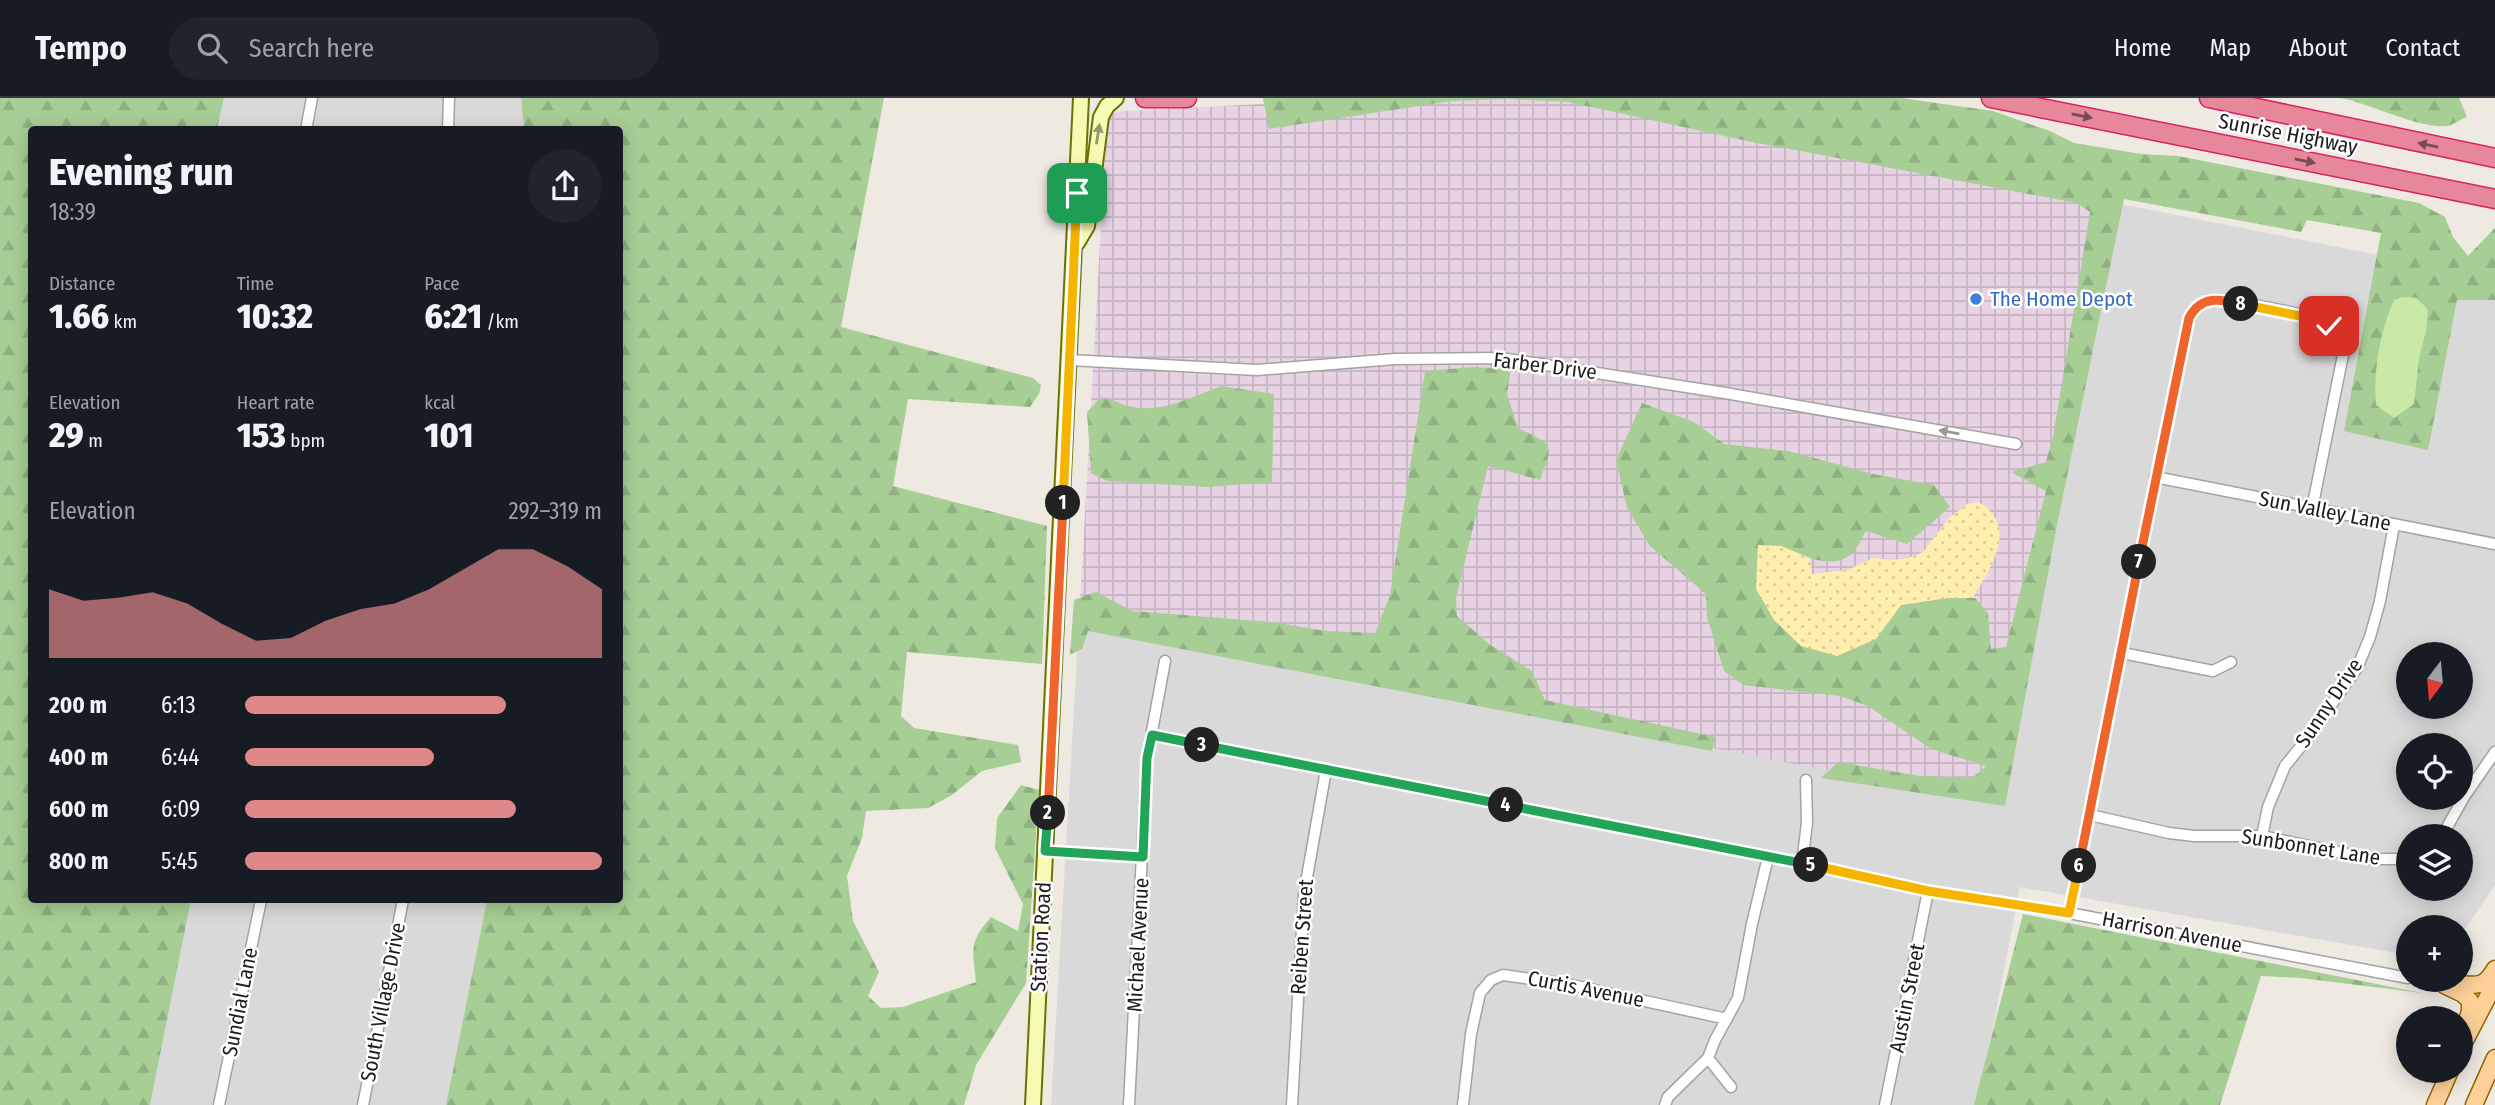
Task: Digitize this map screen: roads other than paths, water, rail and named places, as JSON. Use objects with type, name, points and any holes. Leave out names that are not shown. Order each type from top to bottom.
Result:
[{"type":"highway","points":[[1145,98],[1187,98]]},
{"type":"highway","name":"Sunrise Highway","points":[[1991,98],[2495,198]]},
{"type":"highway","name":"Sunrise Highway","points":[[2209,98],[2495,158]]},
{"type":"main road","name":"Station Road","points":[[1032,1105],[1081,98]]},
{"type":"main road","points":[[1074,247],[1087,226],[1101,117],[1107,106],[1116,98]]},
{"type":"main road","points":[[2473,985],[2482,985],[2495,969]]},
{"type":"main road","points":[[2473,1025],[2495,983]]},
{"type":"main road","points":[[2459,992],[2470,1001],[2470,1006]]},
{"type":"main road","points":[[2474,1105],[2493,1063]]},
{"type":"main road","points":[[2435,1105],[2444,1083]]},
{"type":"street","points":[[307,126],[312,98]]},
{"type":"street","points":[[448,126],[449,98]]},
{"type":"street","points":[[2069,913],[2187,326],[2192,312],[2201,303],[2215,299],[2302,316],[2329,326],[2343,350],[2312,509]]},
{"type":"street","name":"Farber Drive","points":[[1069,360],[1257,370],[1395,359],[1501,358],[1725,393],[2016,444]]},
{"type":"street","name":"Sun Valley Lane","points":[[2155,477],[2495,544]]},
{"type":"street","name":"Sunny Drive","points":[[2262,836],[2268,807],[2285,766],[2357,668],[2370,637],[2380,601],[2394,525]]},
{"type":"street","points":[[2122,653],[2213,671],[2231,662]]},
{"type":"street","name":"Michael Avenue","points":[[1129,1105],[1147,758],[1165,661]]},
{"type":"street","name":"Harrison Avenue","points":[[1152,735],[1802,863],[1928,891],[2069,913],[2396,976]]},
{"type":"street","points":[[2449,824],[2495,752]]},
{"type":"street","name":"Reiben Street","points":[[1292,1105],[1304,894],[1326,770]]},
{"type":"street","points":[[1802,863],[1807,823],[1806,780]]},
{"type":"street","name":"Sunbonnet Lane","points":[[2090,815],[2181,835],[2262,836],[2371,859],[2396,859]]},
{"type":"street","points":[[1045,851],[1143,857]]},
{"type":"street","points":[[1665,1105],[1668,1097],[1708,1058],[1738,998],[1768,857]]},
{"type":"street","name":"Austin Street","points":[[1885,1105],[1928,891]]},
{"type":"street","name":"Sundial Lane","points":[[219,1105],[260,903]]},
{"type":"street","name":"South Village Drive","points":[[363,1105],[402,903]]},
{"type":"street","name":"Curtis Avenue","points":[[1463,1105],[1471,1034],[1480,993],[1491,980],[1503,975],[1567,984],[1727,1019]]},
{"type":"street","points":[[1708,1058],[1731,1087]]},
{"type":"place","name":"The Home Depot","points":[[1976,299]]}]
